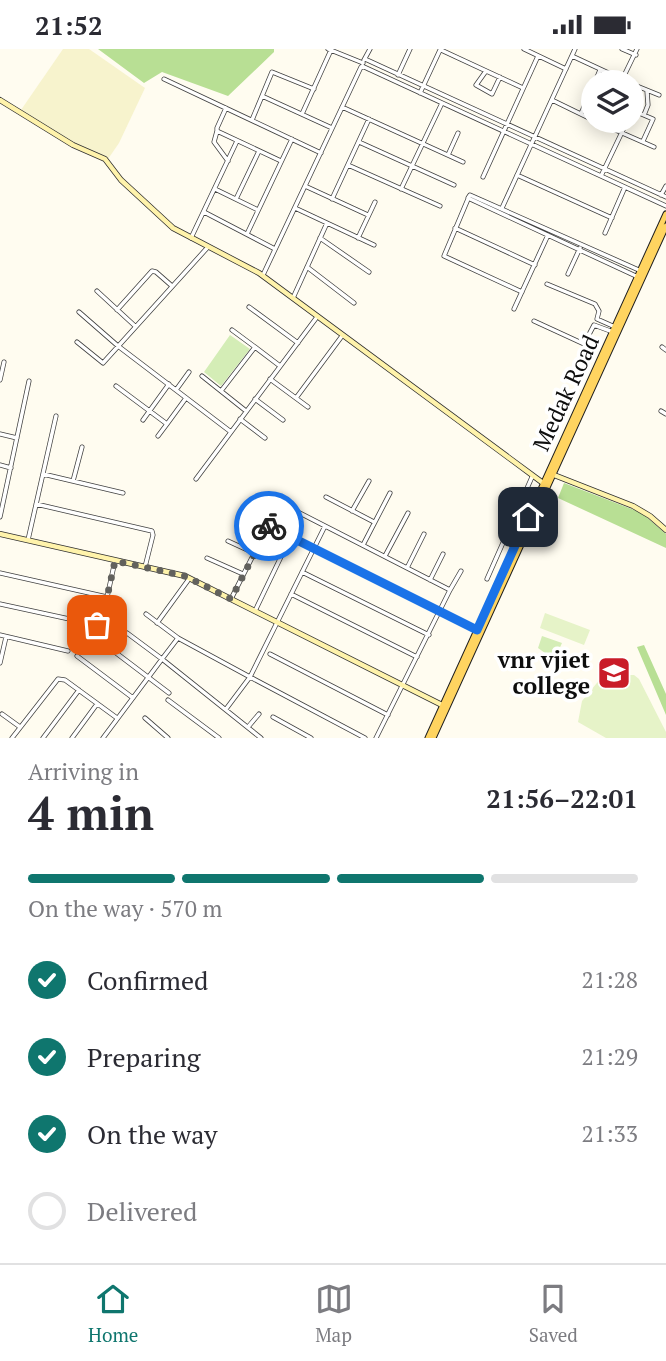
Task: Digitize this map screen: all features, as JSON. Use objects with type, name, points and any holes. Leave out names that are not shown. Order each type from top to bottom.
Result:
[{"type":"main road","name":"Medak Road","points":[[430,738],[554,475],[666,214]]},
{"type":"main road","name":"Medak Road","points":[[430,738],[442,705],[543,483],[666,226]]},
{"type":"street","points":[[262,276],[370,49]]},
{"type":"street","points":[[398,75],[410,49]]},
{"type":"street","points":[[524,49],[566,69]]},
{"type":"street","points":[[501,210],[575,49]]},
{"type":"street","points":[[622,49],[636,55]]},
{"type":"street","points":[[628,70],[637,49]]},
{"type":"street","points":[[302,114],[330,50],[398,75],[664,196],[666,186]]},
{"type":"street","points":[[420,93],[441,50],[523,88]]},
{"type":"street","points":[[483,177],[538,56]]},
{"type":"street","points":[[572,56],[600,70]]},
{"type":"street","points":[[363,63],[420,93],[666,206]]},
{"type":"street","points":[[486,71],[477,86],[492,93],[500,77]]},
{"type":"street","points":[[251,120],[274,72],[314,89]]},
{"type":"street","points":[[164,79],[321,153]]},
{"type":"street","points":[[644,89],[659,95]]},
{"type":"street","points":[[642,142],[653,119],[644,115],[648,105],[647,90]]},
{"type":"street","points":[[262,96],[332,128]]},
{"type":"street","points":[[401,189],[445,96]]},
{"type":"street","points":[[0,100],[72,145],[106,159],[124,183],[173,228],[262,276],[543,483]]},
{"type":"street","points":[[552,100],[581,114]]},
{"type":"street","points":[[342,107],[463,162]]},
{"type":"street","points":[[226,108],[214,142],[228,161]]},
{"type":"street","points":[[332,199],[369,119]]},
{"type":"street","points":[[217,131],[281,161]]},
{"type":"street","points":[[448,155],[458,133]]},
{"type":"street","points":[[601,176],[622,133],[654,147]]},
{"type":"street","points":[[247,234],[292,139]]},
{"type":"street","points":[[191,238],[237,141]]},
{"type":"street","points":[[359,142],[454,184]]},
{"type":"street","points":[[236,199],[259,151]]},
{"type":"street","points":[[348,165],[440,206]]},
{"type":"street","points":[[517,175],[612,218]]},
{"type":"street","points":[[305,186],[368,215]]},
{"type":"street","points":[[605,233],[625,187]]},
{"type":"street","points":[[215,189],[258,210]]},
{"type":"street","points":[[647,197],[650,190]]},
{"type":"street","points":[[522,292],[444,255],[468,198],[551,230],[639,274]]},
{"type":"street","points":[[358,237],[375,202]]},
{"type":"street","points":[[295,208],[374,245]]},
{"type":"street","points":[[501,210],[548,235],[639,274]]},
{"type":"street","points":[[204,212],[275,249]]},
{"type":"street","points":[[293,299],[327,223]]},
{"type":"street","points":[[455,227],[535,265]]},
{"type":"street","points":[[514,309],[551,230]]},
{"type":"street","points":[[320,237],[369,272]]},
{"type":"street","points":[[568,274],[581,244]]},
{"type":"street","points":[[77,342],[103,363],[208,247]]},
{"type":"street","points":[[307,267],[354,303]]},
{"type":"street","points":[[117,310],[152,271],[172,286]]},
{"type":"street","points":[[534,321],[584,344],[597,319],[599,311],[595,304],[547,284]]},
{"type":"street","points":[[97,291],[135,326]]},
{"type":"street","points":[[249,307],[298,343]]},
{"type":"street","points":[[79,312],[118,346],[231,432]]},
{"type":"street","points":[[196,479],[317,317]]},
{"type":"street","points":[[597,319],[614,330]]},
{"type":"street","points":[[594,325],[614,330]]},
{"type":"street","points":[[233,330],[280,366]]},
{"type":"street","points":[[296,398],[342,336]]},
{"type":"street","points":[[221,391],[255,347]]},
{"type":"street","points":[[0,380],[4,362]]},
{"type":"street","points":[[176,390],[189,372]]},
{"type":"street","points":[[202,376],[246,411]]},
{"type":"street","points":[[270,379],[308,407]]},
{"type":"street","points":[[0,517],[29,381]]},
{"type":"street","points":[[143,421],[169,384]]},
{"type":"street","points":[[116,386],[167,424]]},
{"type":"street","points":[[158,436],[186,398]]},
{"type":"street","points":[[255,399],[283,420]]},
{"type":"street","points":[[661,411],[666,414]]},
{"type":"street","points":[[28,540],[56,416]]},
{"type":"street","points":[[240,419],[265,438]]},
{"type":"street","points":[[0,434],[17,438]]},
{"type":"street","points":[[73,481],[82,447]]},
{"type":"street","points":[[0,465],[10,468]]},
{"type":"street","points":[[43,474],[123,493]]},
{"type":"street","points":[[554,475],[633,506],[666,530]]},
{"type":"street","points":[[486,579],[532,477]]},
{"type":"street","points":[[352,511],[369,481]]},
{"type":"street","points":[[363,545],[390,493]]},
{"type":"street","points":[[326,497],[374,522]]},
{"type":"street","points":[[36,503],[152,531],[145,567]]},
{"type":"street","points":[[288,507],[450,590]]},
{"type":"street","points":[[385,557],[408,513]]},
{"type":"street","points":[[231,599],[268,526],[477,630]]},
{"type":"street","points":[[226,709],[240,694],[250,677],[325,526]]},
{"type":"street","points":[[0,534],[189,578],[442,705]]},
{"type":"street","points":[[407,568],[424,534]]},
{"type":"street","points":[[255,611],[291,536]]},
{"type":"street","points":[[228,541],[254,553]]},
{"type":"street","points":[[430,580],[443,554]]},
{"type":"street","points":[[207,558],[243,574]]},
{"type":"street","points":[[97,625],[102,620],[115,561]]},
{"type":"street","points":[[376,738],[461,571]]},
{"type":"street","points":[[302,572],[429,635]]},
{"type":"street","points":[[0,573],[107,597]]},
{"type":"street","points":[[157,622],[189,578]]},
{"type":"street","points":[[291,594],[417,657]]},
{"type":"street","points":[[0,604],[109,628]]},
{"type":"street","points":[[146,614],[178,639],[365,738]]},
{"type":"street","points":[[127,633],[261,738]]},
{"type":"street","points":[[0,635],[68,651]]},
{"type":"street","points":[[0,663],[6,637]]},
{"type":"street","points":[[103,738],[178,639]]},
{"type":"street","points":[[99,640],[169,693]]},
{"type":"street","points":[[270,654],[388,715]]},
{"type":"street","points":[[77,656],[133,698]]},
{"type":"street","points":[[12,738],[58,679],[65,680],[117,718]]},
{"type":"street","points":[[43,738],[79,690]]},
{"type":"street","points":[[167,700],[219,738]]},
{"type":"street","points":[[72,738],[97,704]]},
{"type":"street","points":[[2,714],[20,727]]},
{"type":"street","points":[[248,727],[259,714]]},
{"type":"street","points":[[273,717],[311,738]]},
{"type":"street","points":[[145,718],[167,738]]},
{"type":"shaded area","points":[[63,49],[89,49],[145,88],[119,143],[108,159],[79,147],[21,110]]},
{"type":"green space","points":[[98,49],[274,49],[274,52],[228,96],[162,72],[144,83]]},
{"type":"green space","points":[[230,335],[250,349],[221,386],[204,372]]},
{"type":"green space","points":[[564,483],[642,513],[666,534],[666,548],[558,498]]},
{"type":"green space","points":[[545,613],[590,630],[584,645],[540,628]]},
{"type":"green space","points":[[542,636],[562,643],[549,671],[544,666],[547,659],[545,653],[538,648]]},
{"type":"green space","points":[[644,645],[666,694],[666,715],[637,647]]},
{"type":"green space","points":[[630,675],[639,679],[666,732],[666,738],[606,738],[578,722],[582,701],[601,678],[617,681]]},
{"type":"way so far","points":[[97,625],[102,620],[115,561],[185,576],[231,599],[269,526]]},
{"type":"place","name":"vnr vjiet college","points":[[614,673]]},
{"type":"route","points":[[269,526],[477,630],[528,517]]}]
